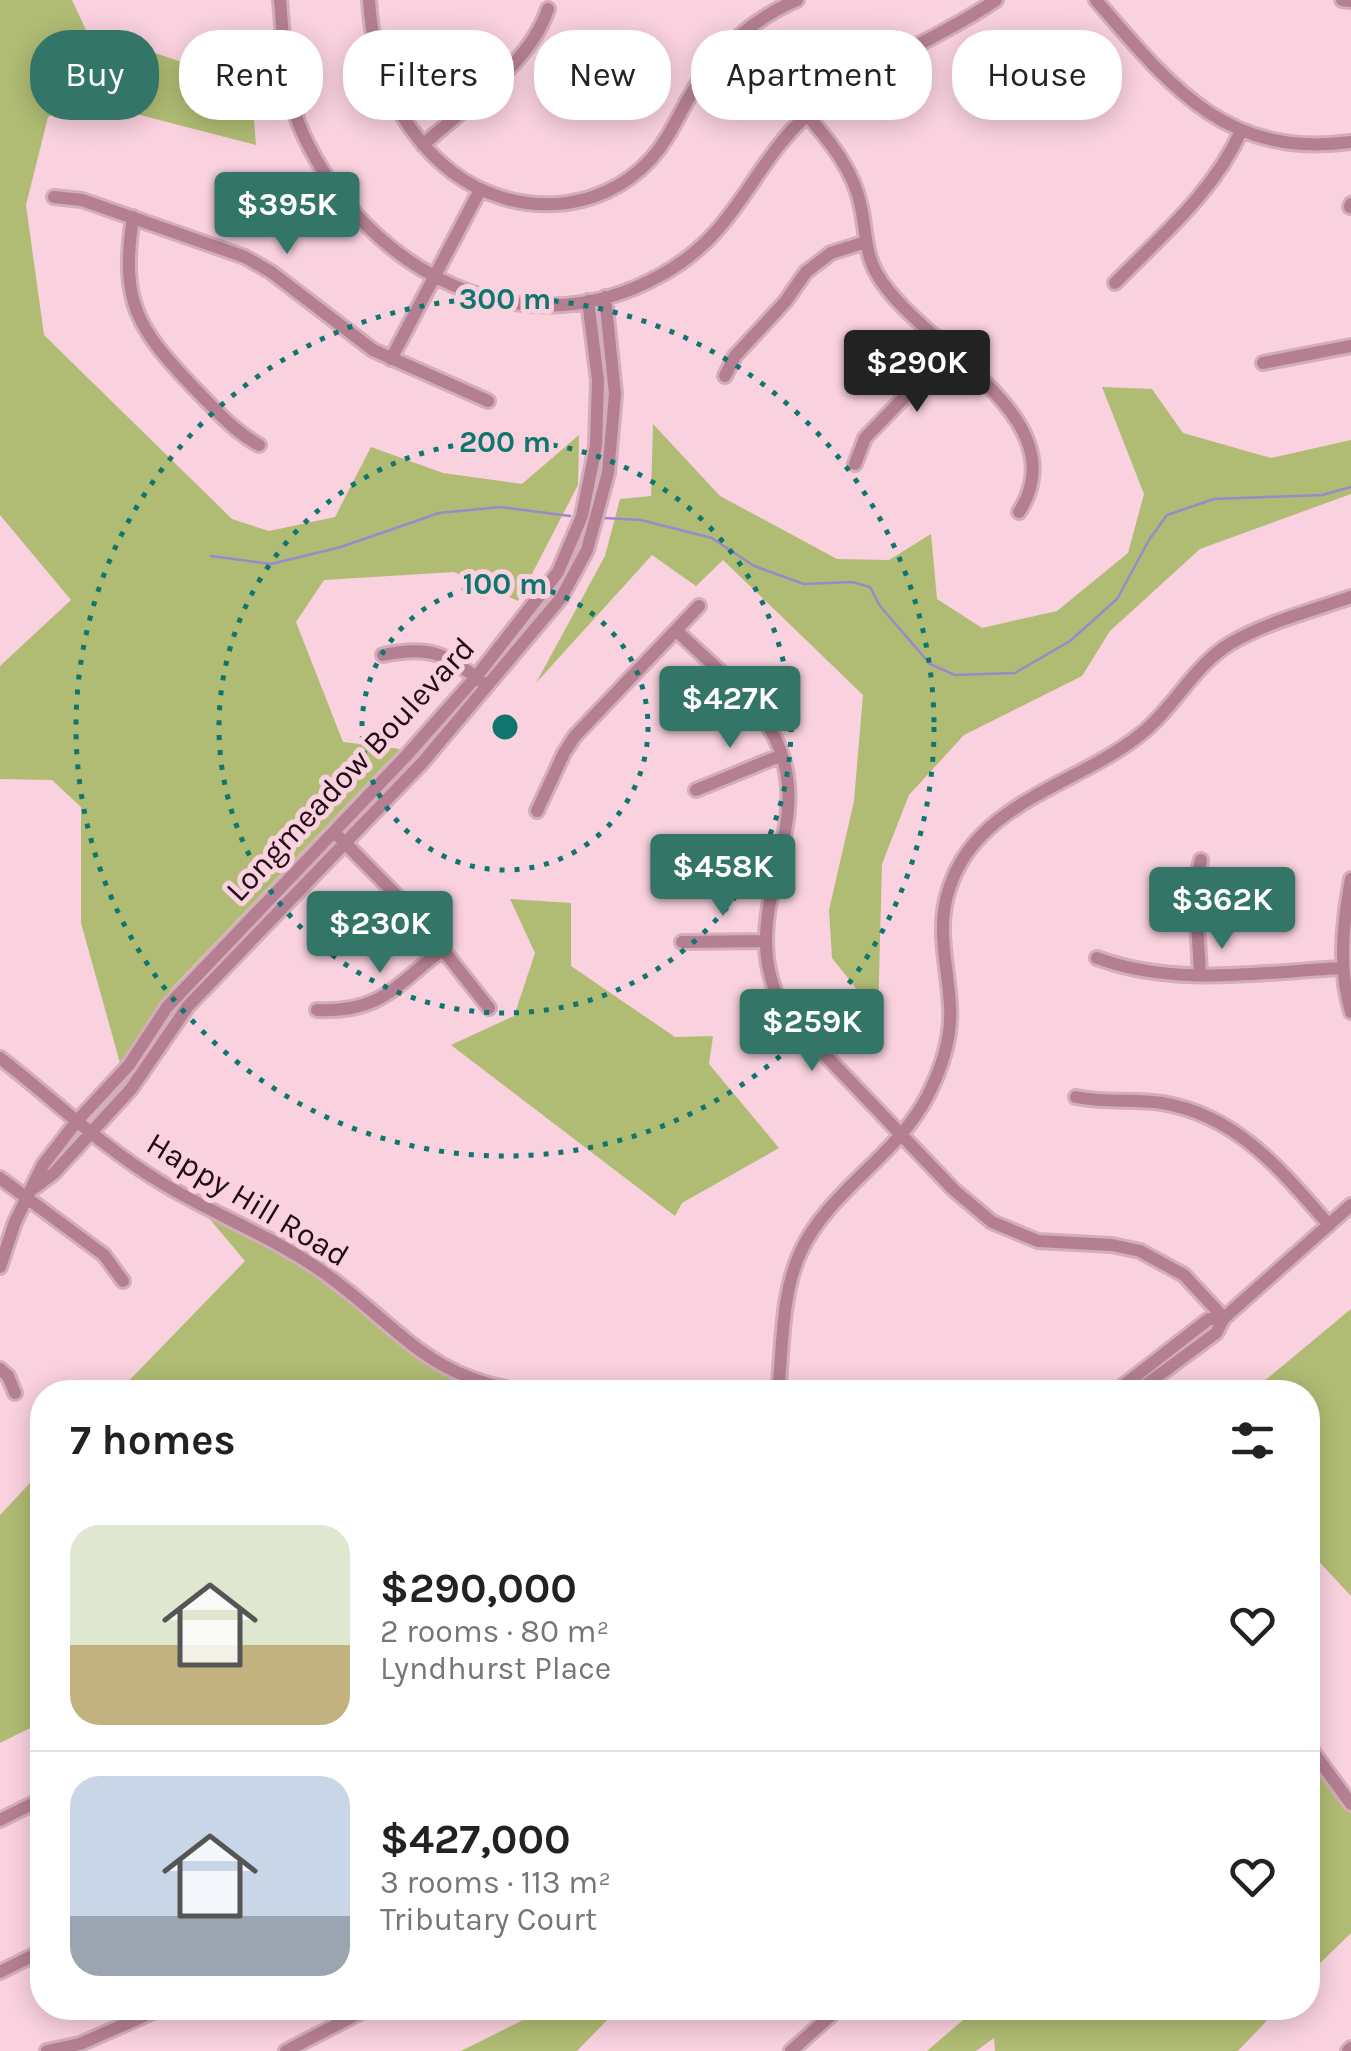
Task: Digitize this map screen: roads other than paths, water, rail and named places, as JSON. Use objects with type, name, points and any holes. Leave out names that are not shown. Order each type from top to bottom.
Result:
[{"type":"street","points":[[280,0],[290,96],[317,160],[356,218],[392,250],[435,278],[508,301],[588,302],[649,282],[695,253],[726,222],[781,143],[802,120]]},
{"type":"street","points":[[369,0],[379,65],[399,110],[424,145],[452,172],[480,190],[518,203],[552,205],[587,200],[617,187],[655,155],[704,75],[733,40],[766,15],[797,0]]},
{"type":"street","points":[[932,38],[996,0]]},
{"type":"street","points":[[1096,0],[1172,86],[1206,113],[1240,131],[1298,144],[1351,142]]},
{"type":"street","points":[[1342,0],[1351,1]]},
{"type":"street","points":[[424,145],[526,51],[548,10]]},
{"type":"street","points":[[811,120],[850,173],[871,260],[885,286],[1001,399],[1028,442],[1033,480],[1019,512]]},
{"type":"street","points":[[1115,283],[1209,185],[1231,153],[1240,131]]},
{"type":"street","points":[[391,360],[480,190]]},
{"type":"street","points":[[54,197],[82,200],[245,257],[296,290],[351,336],[391,360],[488,401]]},
{"type":"street","points":[[133,217],[128,281],[146,332],[170,363],[233,428],[259,445]]},
{"type":"street","points":[[725,376],[735,356],[806,272],[831,254],[866,242]]},
{"type":"street","name":"Longmeadow Boulevard","points":[[30,1193],[54,1174],[131,1089],[188,1006],[488,687],[560,598],[587,550],[608,473],[615,409],[605,297]]},
{"type":"street","name":"Longmeadow Boulevard","points":[[0,1267],[15,1222],[44,1166],[77,1122],[129,1065],[175,997],[476,677],[547,589],[570,548],[582,516],[598,422],[598,380],[588,302]]},
{"type":"street","points":[[1263,363],[1351,346]]},
{"type":"street","points":[[855,464],[865,438],[949,351]]},
{"type":"street","points":[[779,1380],[789,1286],[800,1252],[817,1224],[902,1134],[928,1097],[944,1053],[950,1002],[942,922],[949,888],[973,845],[1028,798],[1105,758],[1144,732],[1218,652],[1249,634],[1351,597]]},
{"type":"street","points":[[537,810],[575,736],[699,606]]},
{"type":"street","points":[[676,630],[754,707],[782,755],[790,803],[768,900],[764,942],[772,986],[787,1014],[957,1192],[1004,1229],[1059,1244],[1112,1244],[1140,1251],[1184,1276],[1224,1318]]},
{"type":"street","points":[[384,655],[430,651],[452,659],[488,687]]},
{"type":"street","points":[[696,790],[782,755]]},
{"type":"street","points":[[333,832],[414,913],[489,1008]]},
{"type":"street","points":[[1200,974],[1195,884],[1201,860]]},
{"type":"street","points":[[1351,879],[1344,920],[1343,968],[1351,1012]]},
{"type":"street","points":[[682,942],[764,942]]},
{"type":"street","points":[[317,1010],[352,1010],[383,999],[442,950]]},
{"type":"street","points":[[1097,958],[1141,973],[1343,968]]},
{"type":"street","name":"Happy Hill Road","points":[[0,1058],[136,1167],[317,1268],[443,1368],[471,1380]]},
{"type":"street","points":[[1076,1097],[1160,1102],[1220,1122],[1274,1162],[1329,1225]]},
{"type":"street","points":[[0,1178],[30,1193],[104,1254],[122,1281]]},
{"type":"street","points":[[1152,1380],[1216,1333],[1224,1318],[1351,1205]]},
{"type":"street","points":[[1130,1380],[1209,1319],[1224,1318]]},
{"type":"street","points":[[0,1369],[15,1393]]},
{"type":"street","points":[[1320,1761],[1351,1804]]},
{"type":"street","points":[[0,1820],[30,1805]]},
{"type":"street","points":[[0,1972],[30,1957]]},
{"type":"street","points":[[47,2051],[80,2044],[135,2020]]},
{"type":"street","points":[[286,2051],[346,2020]]},
{"type":"street","points":[[791,2051],[826,2020]]},
{"type":"waterway","points":[[604,518],[641,520],[712,538],[754,566],[804,584],[852,582],[870,587],[880,606],[930,664],[955,675],[1015,673],[1070,641],[1117,599],[1167,515],[1214,499],[1322,495],[1351,487]]},
{"type":"waterway","points":[[211,556],[271,564],[341,547],[439,513],[500,507],[570,516]]}]
